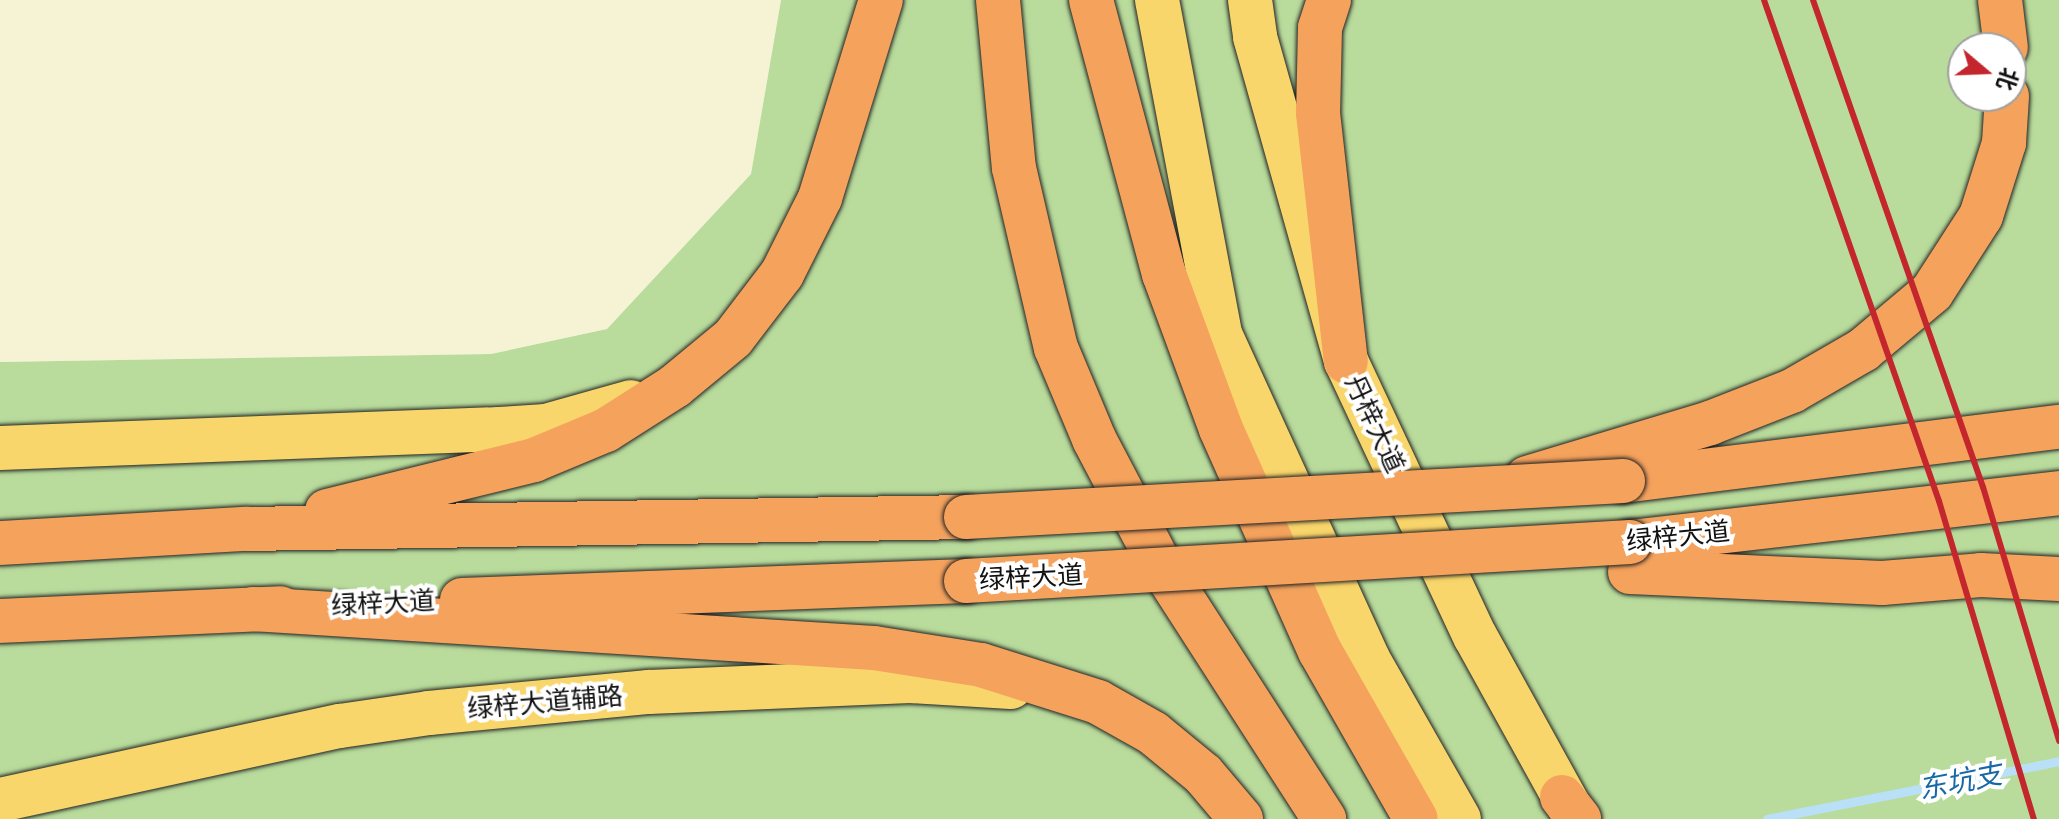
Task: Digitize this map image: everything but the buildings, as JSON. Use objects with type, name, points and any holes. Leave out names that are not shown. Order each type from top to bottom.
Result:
[{"type":"highway","points":[[246,529],[534,460],[606,430],[675,386],[733,338],[782,274],[820,198],[881,0]]},
{"type":"highway","points":[[998,0],[1014,168],[1056,348],[1094,439],[1158,561],[1324,819]]},
{"type":"highway","points":[[1091,0],[1164,274],[1221,429],[1320,651],[1416,819]]},
{"type":"highway","points":[[1329,0],[1320,28],[1318,113],[1346,361]]},
{"type":"highway","points":[[2000,0],[2004,32]]},
{"type":"highway","points":[[1623,465],[1792,391],[1863,350],[1932,292],[1981,216],[2004,143],[2006,112]]},
{"type":"highway","points":[[0,543],[246,529],[602,527],[966,517],[1488,490],[1623,465],[2059,427]]},
{"type":"highway","name":"绿梓大道","points":[[0,621],[966,581],[1407,555],[1630,557],[2059,493]]},
{"type":"highway","points":[[1630,557],[1882,583],[1981,575],[2059,579]]},
{"type":"highway","points":[[253,609],[874,648],[981,665],[1098,702],[1153,733],[1193,765],[1241,819]]},
{"type":"main road","points":[[1157,0],[1220,334],[1368,659],[1459,819]]},
{"type":"main road","name":"丹梓大道","points":[[1250,0],[1346,361],[1475,636],[1573,812]]},
{"type":"main road","points":[[0,448],[546,426],[675,386]]},
{"type":"main road","name":"绿梓大道辅路","points":[[0,800],[340,726],[538,701],[910,681],[1001,685],[1098,702]]},
{"type":"shaded area","points":[[0,0],[781,0],[751,174],[607,329],[491,354],[0,362]]},
{"type":"green space","points":[[781,0],[2059,0],[2059,819],[0,819],[0,362],[491,354],[607,329],[751,174]]},
{"type":"waterway","name":"东坑支","points":[[1767,819],[2059,761]]},
{"type":"railway","points":[[1764,0],[1939,501],[2034,819]]},
{"type":"railway","points":[[1813,0],[1983,487],[2059,741]]}]
